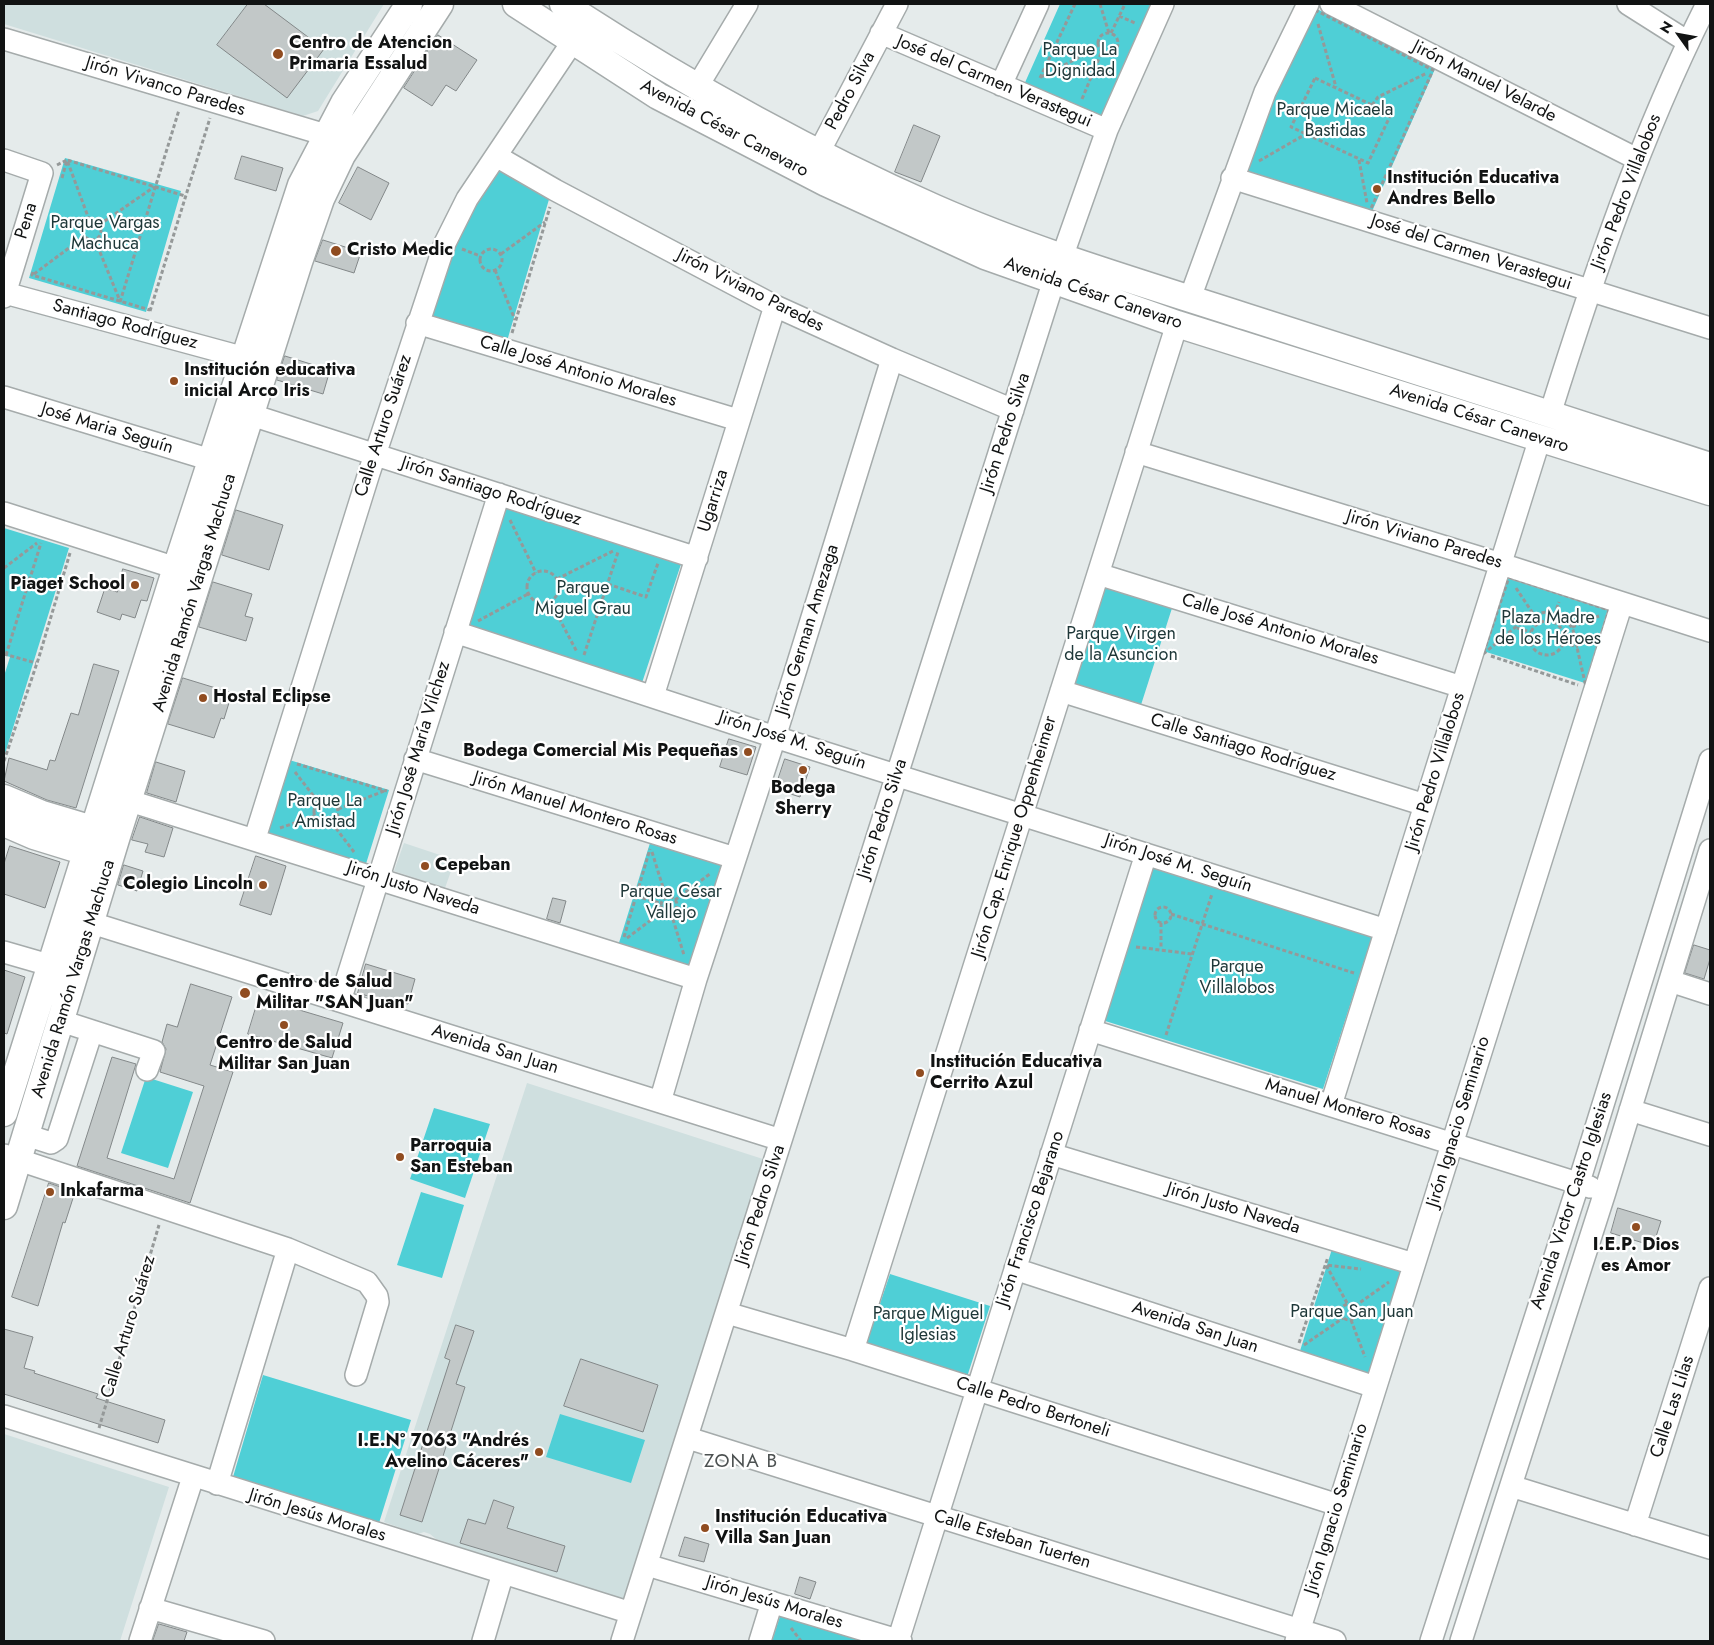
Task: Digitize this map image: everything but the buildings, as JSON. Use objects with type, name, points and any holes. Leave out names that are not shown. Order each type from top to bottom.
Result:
[{"type":"main road","name":"Avenida Ramón Vargas Machuca","points":[[4,1206],[16,1150],[61,1021],[91,923],[102,844],[176,568],[211,460],[240,411],[245,358],[301,185],[326,135],[409,4]]},
{"type":"main road","name":"Avenida Ramón Vargas Machuca","points":[[4,1113],[65,915],[102,844],[130,801],[240,411],[321,199],[342,155],[440,4]]},
{"type":"main road","name":"Avenida César Canevaro","points":[[516,4],[658,96],[826,183],[984,256],[1059,268],[1190,298],[1710,466]]},
{"type":"main road","name":"Avenida César Canevaro","points":[[563,4],[637,52],[697,87],[819,152],[1176,324],[1710,492]]},
{"type":"main road","points":[[4,798],[42,814],[102,844]]},
{"type":"main road","points":[[4,823],[34,836],[102,844]]},
{"type":"street","points":[[697,87],[747,4]]},
{"type":"street","name":"Pedro Silva","points":[[819,152],[897,4]]},
{"type":"street","points":[[1001,85],[1038,4]]},
{"type":"street","name":"Jirón Pedro Silva","points":[[622,1641],[1059,268],[1107,130],[1163,4]]},
{"type":"street","points":[[1628,4],[1688,42]]},
{"type":"street","name":"Jirón Pedro Villalobos","points":[[1550,414],[1588,291],[1637,159],[1688,42],[1707,4]]},
{"type":"street","points":[[1190,298],[1241,172],[1265,92],[1318,6]]},
{"type":"street","name":"Jirón Manuel Velarde","points":[[1318,6],[1637,159]]},
{"type":"street","name":"José del Carmen Verastegui","points":[[881,33],[1107,130]]},
{"type":"street","name":"Jirón Vivanco Paredes","points":[[4,39],[326,135]]},
{"type":"street","name":"Calle Arturo Suárez","points":[[255,838],[283,760],[375,454],[417,323],[454,222],[573,41]]},
{"type":"street","name":"Jirón Viviano Paredes","points":[[496,156],[555,190],[775,306],[892,359],[1013,410]]},
{"type":"street","points":[[4,160],[42,173]]},
{"type":"street","name":"José del Carmen Verastegui","points":[[1241,172],[1588,291],[1710,327]]},
{"type":"street","name":"Pena","points":[[4,295],[42,173]]},
{"type":"street","name":"Santiago Rodríguez","points":[[4,295],[114,322],[147,320],[245,358]]},
{"type":"street","name":"Ugarriza","points":[[653,696],[775,306]]},
{"type":"street","name":"Calle José Antonio Morales","points":[[417,323],[738,420]]},
{"type":"street","name":"Jirón Cap. Enrique Oppenheimer","points":[[853,1350],[1176,324]]},
{"type":"street","name":"Jirón German Amezaga","points":[[660,1102],[696,978],[775,736],[892,359]]},
{"type":"street","name":"José Maria Seguín","points":[[4,397],[211,460]]},
{"type":"street","name":"Jirón Santiago Rodríguez","points":[[240,411],[697,558]]},
{"type":"street","name":"Jirón Pedro Villalobos","points":[[1331,1105],[1462,687],[1479,652],[1501,564],[1540,438]]},
{"type":"street","name":"Jirón Viviano Paredes","points":[[1136,452],[1501,564],[1617,608],[1710,631]]},
{"type":"street","name":"Jirón José María Vilchez","points":[[340,1001],[378,878],[394,794],[415,759],[499,494]]},
{"type":"street","points":[[4,513],[176,568]]},
{"type":"street","name":"Calle José Antonio Morales","points":[[1098,574],[1462,687]]},
{"type":"street","name":"Jirón Ignacio Seminario","points":[[1298,1636],[1452,1143],[1590,689],[1617,608]]},
{"type":"street","name":"Jirón José M. Seguín","points":[[455,632],[1386,930]]},
{"type":"street","name":"Calle Santiago Rodríguez","points":[[1061,691],[1425,805]]},
{"type":"street","name":"Jirón Manuel Montero Rosas","points":[[415,759],[653,842],[734,858]]},
{"type":"street","name":"Avenida Victor Castro Iglesias","points":[[1431,1641],[1579,1182],[1710,760]]},
{"type":"street","name":"Jirón Justo Naveda","points":[[130,801],[255,838],[696,978]]},
{"type":"street","name":"Avenida Victor Castro Iglesias","points":[[1461,1641],[1605,1192],[1710,853]]},
{"type":"street","name":"Jirón Francisco Bejarano","points":[[899,1641],[1146,854]]},
{"type":"street","name":"Avenida San Juan","points":[[65,915],[781,1140]]},
{"type":"street","points":[[4,952],[49,965]]},
{"type":"street","points":[[1670,981],[1710,994]]},
{"type":"street","points":[[61,1021],[154,1050],[147,1070]]},
{"type":"street","name":"Manuel Montero Rosas","points":[[1090,1030],[1165,1040],[1331,1105],[1579,1182],[1605,1192]]},
{"type":"street","points":[[16,1150],[51,1143],[58,1138],[92,1031]]},
{"type":"street","points":[[1630,1110],[1710,1135]]},
{"type":"street","points":[[16,1150],[164,1208],[288,1249],[367,1282],[377,1296],[378,1302],[356,1375]]},
{"type":"street","name":"Jirón Justo Naveda","points":[[1051,1154],[1414,1264]]},
{"type":"street","points":[[217,1484],[288,1249]]},
{"type":"street","name":"Avenida San Juan","points":[[1015,1269],[1375,1387]]},
{"type":"street","name":"Calle Las Lilas","points":[[1635,1525],[1710,1288]]},
{"type":"street","name":"Calle Pedro Bertoneli","points":[[726,1313],[853,1350],[1338,1505]]},
{"type":"street","name":"Jirón Jesús Morales","points":[[4,1416],[193,1477],[631,1613]]},
{"type":"street","name":"Calle Esteban Tuerten","points":[[688,1438],[937,1516],[1298,1636],[1335,1641]]},
{"type":"street","points":[[140,1641],[193,1477]]},
{"type":"street","points":[[1512,1486],[1710,1548]]},
{"type":"street","name":"Jirón Jesús Morales","points":[[647,1564],[899,1641]]},
{"type":"street","points":[[483,1641],[503,1573]]},
{"type":"street","points":[[760,1641],[772,1602]]},
{"type":"street","points":[[150,1608],[264,1641]]},
{"type":"path","points":[[1040,78],[1075,4]]},
{"type":"path","points":[[1100,4],[1110,33],[1118,39],[1118,48],[1110,53],[1102,51],[1099,47],[1099,39],[1104,33],[1110,33]]},
{"type":"path","points":[[1110,33],[1125,4]]},
{"type":"path","points":[[1314,4],[1436,64]]},
{"type":"path","points":[[1318,6],[1336,88]]},
{"type":"path","points":[[1318,6],[1271,94],[1241,172],[1368,216]]},
{"type":"path","points":[[1119,16],[1140,26]]},
{"type":"path","points":[[1033,81],[1099,47]]},
{"type":"path","points":[[1078,108],[1102,51]]},
{"type":"path","points":[[1372,105],[1378,97],[1436,64]]},
{"type":"path","points":[[1368,216],[1436,64]]},
{"type":"path","points":[[1095,68],[1117,77]]},
{"type":"path","points":[[1315,78],[1372,105],[1392,114],[1368,163],[1292,127],[1315,78]]},
{"type":"path","points":[[114,322],[184,93]]},
{"type":"path","points":[[32,275],[120,301],[147,320],[215,102]]},
{"type":"path","points":[[1257,162],[1306,134]]},
{"type":"path","points":[[1359,159],[1368,216]]},
{"type":"path","points":[[42,173],[67,160],[186,196]]},
{"type":"path","points":[[59,187],[67,160]]},
{"type":"path","points":[[67,160],[90,222]]},
{"type":"path","points":[[99,225],[155,187]]},
{"type":"path","points":[[507,350],[555,190]]},
{"type":"path","points":[[90,222],[99,225]]},
{"type":"path","points":[[85,236],[84,229],[90,222]]},
{"type":"path","points":[[495,270],[500,265],[501,254],[545,222]]},
{"type":"path","points":[[95,240],[101,233],[99,225]]},
{"type":"path","points":[[85,236],[95,240],[120,301]]},
{"type":"path","points":[[4,295],[85,236]]},
{"type":"path","points":[[495,270],[484,269],[480,263],[480,256],[488,248],[495,249],[501,254]]},
{"type":"path","points":[[32,275],[35,266]]},
{"type":"path","points":[[495,270],[516,321]]},
{"type":"path","points":[[499,494],[536,573]]},
{"type":"path","points":[[4,761],[75,536]]},
{"type":"path","points":[[32,537],[42,540]]},
{"type":"path","points":[[5,654],[42,540]]},
{"type":"path","points":[[4,568],[42,540]]},
{"type":"path","points":[[610,545],[619,548]]},
{"type":"path","points":[[557,579],[619,548]]},
{"type":"path","points":[[550,601],[582,661],[619,548]]},
{"type":"path","points":[[651,558],[668,564]]},
{"type":"path","points":[[608,584],[646,597],[659,561]]},
{"type":"path","points":[[549,572],[557,579],[558,593],[550,601],[539,603],[528,594],[527,584],[536,573],[549,572]]},
{"type":"path","points":[[1479,652],[1509,577],[1609,610],[1617,608]]},
{"type":"path","points":[[455,632],[528,594]]},
{"type":"path","points":[[1572,627],[1617,608]]},
{"type":"path","points":[[1590,689],[1617,608]]},
{"type":"path","points":[[1479,652],[1538,612],[1547,611],[1563,616],[1572,627],[1590,689]]},
{"type":"path","points":[[1552,621],[1563,631],[1564,643],[1556,653],[1544,655],[1534,650],[1531,645],[1531,632],[1537,624],[1552,621]]},
{"type":"path","points":[[1516,628],[1531,632]]},
{"type":"path","points":[[1564,643],[1578,647]]},
{"type":"path","points":[[4,648],[5,654]]},
{"type":"path","points":[[1479,652],[1590,689]]},
{"type":"path","points":[[5,654],[36,663]]},
{"type":"path","points":[[283,760],[394,794]]},
{"type":"path","points":[[283,760],[319,803]]},
{"type":"path","points":[[382,800],[394,794]]},
{"type":"path","points":[[338,808],[394,794]]},
{"type":"path","points":[[326,800],[338,808],[338,814],[332,823],[322,823],[315,816],[314,810],[319,803],[326,800]]},
{"type":"path","points":[[255,838],[315,816]]},
{"type":"path","points":[[653,842],[622,942],[663,911]]},
{"type":"path","points":[[653,842],[666,897]]},
{"type":"path","points":[[675,900],[734,858]]},
{"type":"path","points":[[1165,1040],[1218,876]]},
{"type":"path","points":[[636,896],[660,903]]},
{"type":"path","points":[[666,897],[675,900]]},
{"type":"path","points":[[660,903],[666,897]]},
{"type":"path","points":[[675,900],[676,908]]},
{"type":"path","points":[[660,903],[663,911]]},
{"type":"path","points":[[671,913],[676,908]]},
{"type":"path","points":[[676,908],[704,917]]},
{"type":"path","points":[[1161,950],[1161,922],[1156,915],[1160,908],[1167,908],[1171,914],[1357,974],[1360,965]]},
{"type":"path","points":[[663,911],[671,913]]},
{"type":"path","points":[[671,913],[688,966],[696,978]]},
{"type":"path","points":[[1161,922],[1168,921],[1171,914]]},
{"type":"path","points":[[1128,946],[1192,954]]},
{"type":"path","name":"Calle Arturo Suárez","points":[[94,1445],[164,1208]]},
{"type":"path","points":[[1334,1239],[1297,1350],[1343,1318],[1351,1320]]},
{"type":"path","points":[[1326,1265],[1347,1304],[1355,1306],[1414,1264]]},
{"type":"path","points":[[1326,1265],[1363,1269]]},
{"type":"path","points":[[1343,1318],[1341,1310],[1347,1304]]},
{"type":"path","points":[[1351,1320],[1357,1314],[1355,1306]]},
{"type":"path","points":[[1351,1320],[1375,1387]]},
{"type":"shaded area","name":"Centro de Atencion Primaria Essalud","points":[[4,4],[384,4],[318,111],[303,116],[4,24]]},
{"type":"shaded area","name":"Cepeban","points":[[404,843],[455,860],[445,888],[394,871]]},
{"type":"shaded area","points":[[527,1083],[766,1160],[625,1601],[436,1539],[424,1532],[418,1534],[384,1522]]},
{"type":"shaded area","points":[[4,1434],[169,1487],[120,1641],[4,1641]]},
{"type":"green space","name":"Parque La Dignidad","points":[[1060,4],[1152,4],[1100,121],[1023,87]]},
{"type":"green space","name":"Parque Micaela Bastidas","points":[[1315,8],[1435,69],[1370,216],[1241,172],[1273,87]]},
{"type":"green space","name":"Parque Vargas Machuca","points":[[65,158],[181,191],[146,312],[29,278]]},
{"type":"green space","points":[[499,164],[550,196],[507,341],[426,317],[448,247]]},
{"type":"green space","name":"Parque Miguel Grau","points":[[505,506],[681,564],[641,686],[464,628]]},
{"type":"green space","points":[[4,528],[69,548],[4,757],[4,676],[10,657],[4,655]]},
{"type":"green space","name":"Plaza Madre de los Héroes","points":[[1507,575],[1612,608],[1588,684],[1483,651]]},
{"type":"green space","name":"Parque Virgen de la Asuncion","points":[[1102,582],[1173,605],[1140,708],[1069,686]]},
{"type":"green space","name":"Parque La Amistad","points":[[286,759],[389,790],[365,867],[262,835]]},
{"type":"green space","name":"Parque César Vallejo","points":[[650,843],[723,866],[690,968],[618,946]]},
{"type":"green space","name":"Parque Villalobos","points":[[1150,867],[1372,937],[1323,1089],[1102,1020]]},
{"type":"green space","points":[[146,1077],[193,1092],[168,1168],[121,1153]]},
{"type":"green space","points":[[434,1108],[490,1124],[465,1198],[410,1179]]},
{"type":"green space","points":[[421,1192],[464,1205],[442,1278],[397,1265]]},
{"type":"green space","name":"Parque San Juan","points":[[1332,1249],[1404,1271],[1371,1377],[1299,1354]]},
{"type":"green space","name":"Parque Miguel Iglesias","points":[[890,1274],[990,1306],[967,1377],[866,1345]]},
{"type":"green space","points":[[263,1375],[411,1420],[379,1523],[233,1477]]},
{"type":"green space","points":[[560,1414],[645,1440],[631,1483],[546,1457]]},
{"type":"green space","points":[[781,1613],[871,1641],[772,1641]]},
{"type":"place","name":"Centro de Atencion Primaria Essalud","points":[[278,54]]},
{"type":"place","name":"Institución Educativa Andres Bello","points":[[1377,189]]},
{"type":"place","name":"Cristo Medic","points":[[336,251]]},
{"type":"place","name":"Institución educativa inicial Arco Iris","points":[[174,381]]},
{"type":"place","name":"Piaget School","points":[[135,585]]},
{"type":"place","name":"Hostal Eclipse","points":[[203,698]]},
{"type":"place","name":"Bodega Comercial Mis Pequeñas","points":[[748,752]]},
{"type":"place","name":"Bodega Sherry","points":[[803,770]]},
{"type":"place","name":"Cepeban","points":[[425,866]]},
{"type":"place","name":"Colegio Lincoln","points":[[263,885]]},
{"type":"place","name":"Centro de Salud Militar \"SAN Juan\"","points":[[245,993]]},
{"type":"place","name":"Centro de Salud Militar San Juan","points":[[284,1025]]},
{"type":"place","name":"Institución Educativa Cerrito Azul","points":[[920,1073]]},
{"type":"place","name":"Parroquia San Esteban","points":[[400,1157]]},
{"type":"place","name":"Inkafarma","points":[[50,1192]]},
{"type":"place","name":"I.E.P. Dios es Amor","points":[[1636,1227]]},
{"type":"place","name":"I.E.N° 7063 \"Andrés Avelino Cáceres\"","points":[[539,1452]]},
{"type":"place","name":"Institución Educativa Villa San Juan","points":[[705,1528]]},
{"type":"district","name":"ZONA B","points":[[741,1462]]}]
